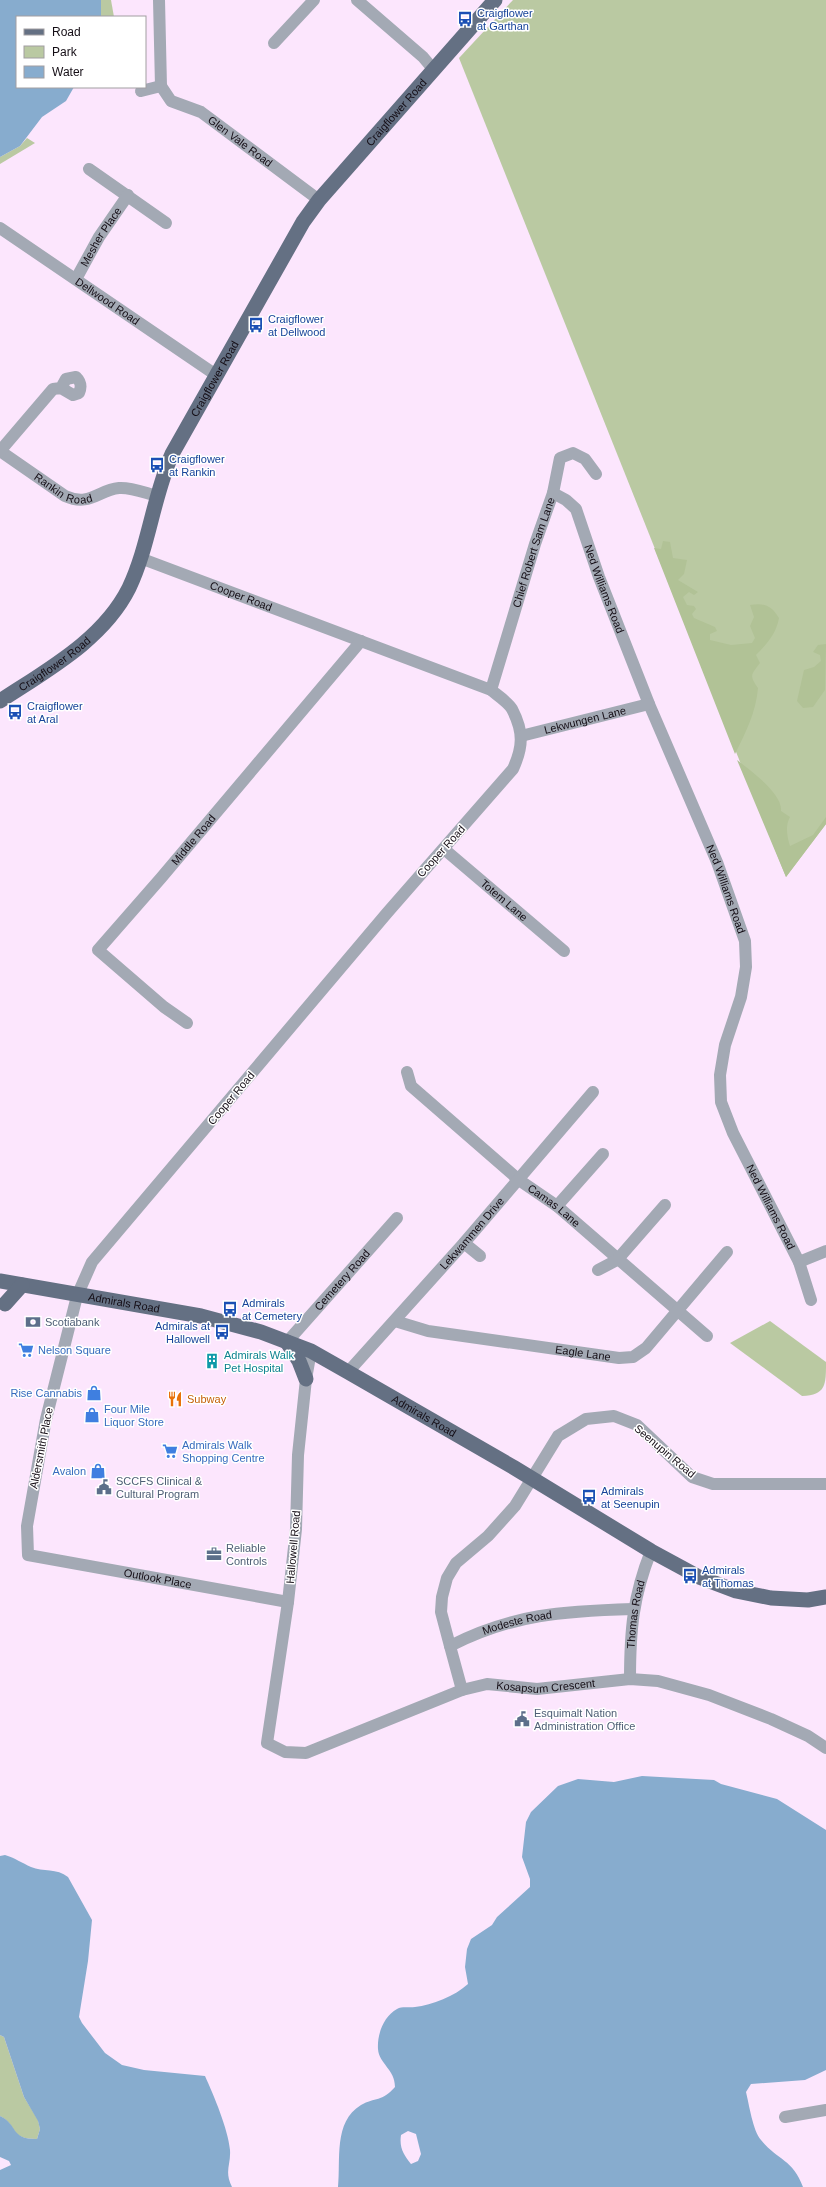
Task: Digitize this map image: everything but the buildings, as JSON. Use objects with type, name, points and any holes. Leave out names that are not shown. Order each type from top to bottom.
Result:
[{"type":"main road","name":"Craigflower Road","points":[[0,701],[81,646],[98,631],[115,612],[129,588],[140,558],[157,496],[172,454],[303,222],[320,200],[433,69],[495,0]]},
{"type":"main road","name":"Admirals Road","points":[[0,1281],[77,1296],[201,1316],[261,1332],[311,1351],[532,1479],[651,1551],[699,1577],[736,1591],[771,1598],[808,1600],[826,1597]]},
{"type":"main road","points":[[0,1287],[6,1304],[22,1285]]},
{"type":"main road","points":[[287,1342],[299,1361],[306,1379]]},
{"type":"street","points":[[140,91],[161,86],[159,0]]},
{"type":"street","points":[[274,43],[314,0]]},
{"type":"street","points":[[357,0],[423,57],[433,69]]},
{"type":"street","name":"Glen Vale Road","points":[[161,86],[171,101],[201,112],[320,200]]},
{"type":"street","name":"Mesher Place","points":[[89,169],[166,223]]},
{"type":"street","name":"Mesher Place","points":[[76,279],[99,237],[128,195]]},
{"type":"street","name":"Dellwood Road","points":[[0,228],[216,375]]},
{"type":"street","points":[[0,451],[53,389],[61,388]]},
{"type":"street","name":"Rankin Road","points":[[0,451],[65,496],[73,499],[89,500],[119,488],[157,496]]},
{"type":"street","name":"Chief Robert Sam Lane","points":[[491,690],[535,544],[553,493],[560,458],[573,454],[585,459],[596,474]]},
{"type":"street","name":"Ned Williams Road","points":[[553,493],[566,500],[576,509],[599,577],[649,704],[717,862],[745,941],[746,967],[741,997],[725,1046],[720,1076],[721,1102],[733,1133],[799,1262],[811,1300]]},
{"type":"street","name":"Cooper Road","points":[[77,1296],[92,1262],[513,769],[521,752],[521,736],[511,708],[491,690],[140,558]]},
{"type":"street","name":"Middle Road","points":[[187,1023],[164,1007],[98,950],[161,878],[361,641]]},
{"type":"street","name":"Lekwungen Lane","points":[[521,736],[649,704]]},
{"type":"street","name":"Totem Lane","points":[[444,849],[564,951]]},
{"type":"street","name":"Camas Lane","points":[[407,1072],[411,1086],[519,1180],[557,1206],[617,1260],[707,1336]]},
{"type":"street","name":"Lekwammen Drive","points":[[348,1372],[519,1180],[593,1092]]},
{"type":"street","points":[[557,1206],[603,1154]]},
{"type":"street","points":[[598,1270],[617,1260],[665,1205]]},
{"type":"street","name":"Cemetery Road","points":[[287,1342],[397,1218]]},
{"type":"street","points":[[464,1242],[480,1256]]},
{"type":"street","points":[[799,1262],[826,1250]]},
{"type":"street","name":"Eagle Lane","points":[[395,1321],[428,1331],[619,1358],[633,1357],[646,1348],[678,1312],[727,1252]]},
{"type":"street","name":"Aldersmith Place","points":[[28,1555],[27,1526],[46,1419],[77,1296]]},
{"type":"street","name":"Hallowell Road","points":[[266,1743],[288,1602],[296,1528],[296,1482],[306,1379],[311,1351]]},
{"type":"street","name":"Seenupin Road","points":[[450,1646],[441,1612],[442,1597],[447,1578],[456,1563],[488,1536],[515,1506],[558,1436],[586,1419],[614,1416],[637,1425],[692,1477],[713,1484],[826,1484]]},
{"type":"street","name":"Thomas Road","points":[[630,1679],[629,1637],[633,1609],[651,1551]]},
{"type":"street","name":"Outlook Place","points":[[28,1555],[288,1602]]},
{"type":"street","name":"Modeste Road","points":[[450,1646],[471,1635],[509,1622],[534,1616],[570,1611],[633,1609]]},
{"type":"street","points":[[450,1646],[462,1690]]},
{"type":"street","name":"Kosapsum Crescent","points":[[266,1743],[285,1752],[306,1753],[462,1690],[487,1684],[537,1689],[630,1679],[658,1681],[709,1695],[808,1736],[826,1748]]},
{"type":"street","points":[[785,2117],[826,2110]]},
{"type":"green space","points":[[101,0],[111,0],[114,16],[101,16]]},
{"type":"green space","points":[[513,0],[826,0],[826,824],[786,877],[459,58]]},
{"type":"green space","points":[[27,138],[35,143],[0,164],[0,157],[20,146]]},
{"type":"green space","points":[[663,541],[670,542],[673,558],[687,560],[684,574],[678,580],[698,592],[694,595],[689,592],[683,597],[687,605],[694,606],[696,609],[692,614],[694,618],[715,627],[717,631],[710,634],[710,640],[731,645],[752,643],[755,638],[750,626],[754,617],[750,605],[759,604],[767,606],[773,610],[779,618],[776,629],[764,647],[756,655],[760,663],[753,673],[752,678],[758,688],[757,697],[747,730],[735,754],[654,548],[661,549]]},
{"type":"green space","points":[[826,644],[825,690],[813,707],[803,708],[797,701],[804,670],[814,667],[821,661],[820,655],[813,652],[818,645]]},
{"type":"green space","points":[[737,760],[765,783],[777,797],[781,811],[790,817],[787,824],[787,831],[790,846],[813,835],[826,817],[826,824],[786,877]]},
{"type":"green space","points":[[770,1321],[826,1362],[825,1383],[816,1394],[802,1396],[730,1343]]},
{"type":"green space","points":[[0,2035],[4,2037],[24,2097],[38,2120],[40,2129],[37,2139],[22,2137],[6,2120],[0,2116]]},
{"type":"water","points":[[0,0],[101,0],[101,16],[16,16],[16,88],[73,88],[66,101],[42,117],[20,146],[0,157]]},
{"type":"water","points":[[642,1776],[714,1780],[721,1784],[777,1799],[826,1830],[826,2070],[805,2080],[751,2084],[746,2092],[758,2136],[767,2147],[790,2165],[803,2187],[338,2187],[340,2142],[346,2121],[352,2112],[361,2105],[386,2095],[395,2087],[390,2071],[381,2059],[378,2049],[380,2032],[388,2016],[399,2008],[422,2006],[436,2002],[450,1996],[468,1984],[465,1967],[467,1949],[471,1939],[492,1925],[497,1917],[530,1887],[530,1879],[522,1857],[526,1822],[531,1812],[558,1786],[578,1779],[614,1782]],"holes":[[[408,2131],[416,2134],[421,2154],[418,2161],[411,2164],[403,2151],[401,2135]]]},
{"type":"water","points":[[5,1855],[31,1867],[64,1874],[68,1877],[92,1920],[88,1961],[79,2017],[105,2053],[122,2065],[144,2070],[205,2076],[227,2132],[230,2150],[228,2177],[232,2187],[0,2187],[0,2170],[11,2165],[9,2161],[0,2157],[0,2116],[10,2123],[15,2131],[22,2137],[37,2139],[40,2129],[38,2121],[24,2097],[4,2037],[0,2035],[0,1856]]},
{"type":"place","name":"Craigflower at Garthan","points":[[465,19]]},
{"type":"place","name":"Craigflower at Dellwood","points":[[256,325]]},
{"type":"place","name":"Craigflower at Rankin","points":[[157,465]]},
{"type":"place","name":"Craigflower at Aral","points":[[15,712]]},
{"type":"place","name":"Admirals at Cemetery","points":[[230,1309]]},
{"type":"place","name":"Scotiabank","points":[[33,1322]]},
{"type":"place","name":"Admirals at Hallowell","points":[[222,1332]]},
{"type":"place","name":"Nelson Square","points":[[26,1350]]},
{"type":"place","name":"Admirals Walk Pet Hospital","points":[[212,1361]]},
{"type":"place","name":"Rise Cannabis","points":[[94,1393]]},
{"type":"place","name":"Subway","points":[[175,1399]]},
{"type":"place","name":"Four Mile Liquor Store","points":[[92,1415]]},
{"type":"place","name":"Admirals Walk Shopping Centre","points":[[170,1451]]},
{"type":"place","name":"Avalon","points":[[98,1471]]},
{"type":"place","name":"SCCFS Clinical & Cultural Program","points":[[104,1487]]},
{"type":"place","name":"Admirals at Seenupin","points":[[589,1497]]},
{"type":"place","name":"Reliable Controls","points":[[214,1554]]},
{"type":"place","name":"Admirals at Thomas","points":[[690,1576]]},
{"type":"place","name":"Esquimalt Nation Administration Office","points":[[522,1719]]}]
